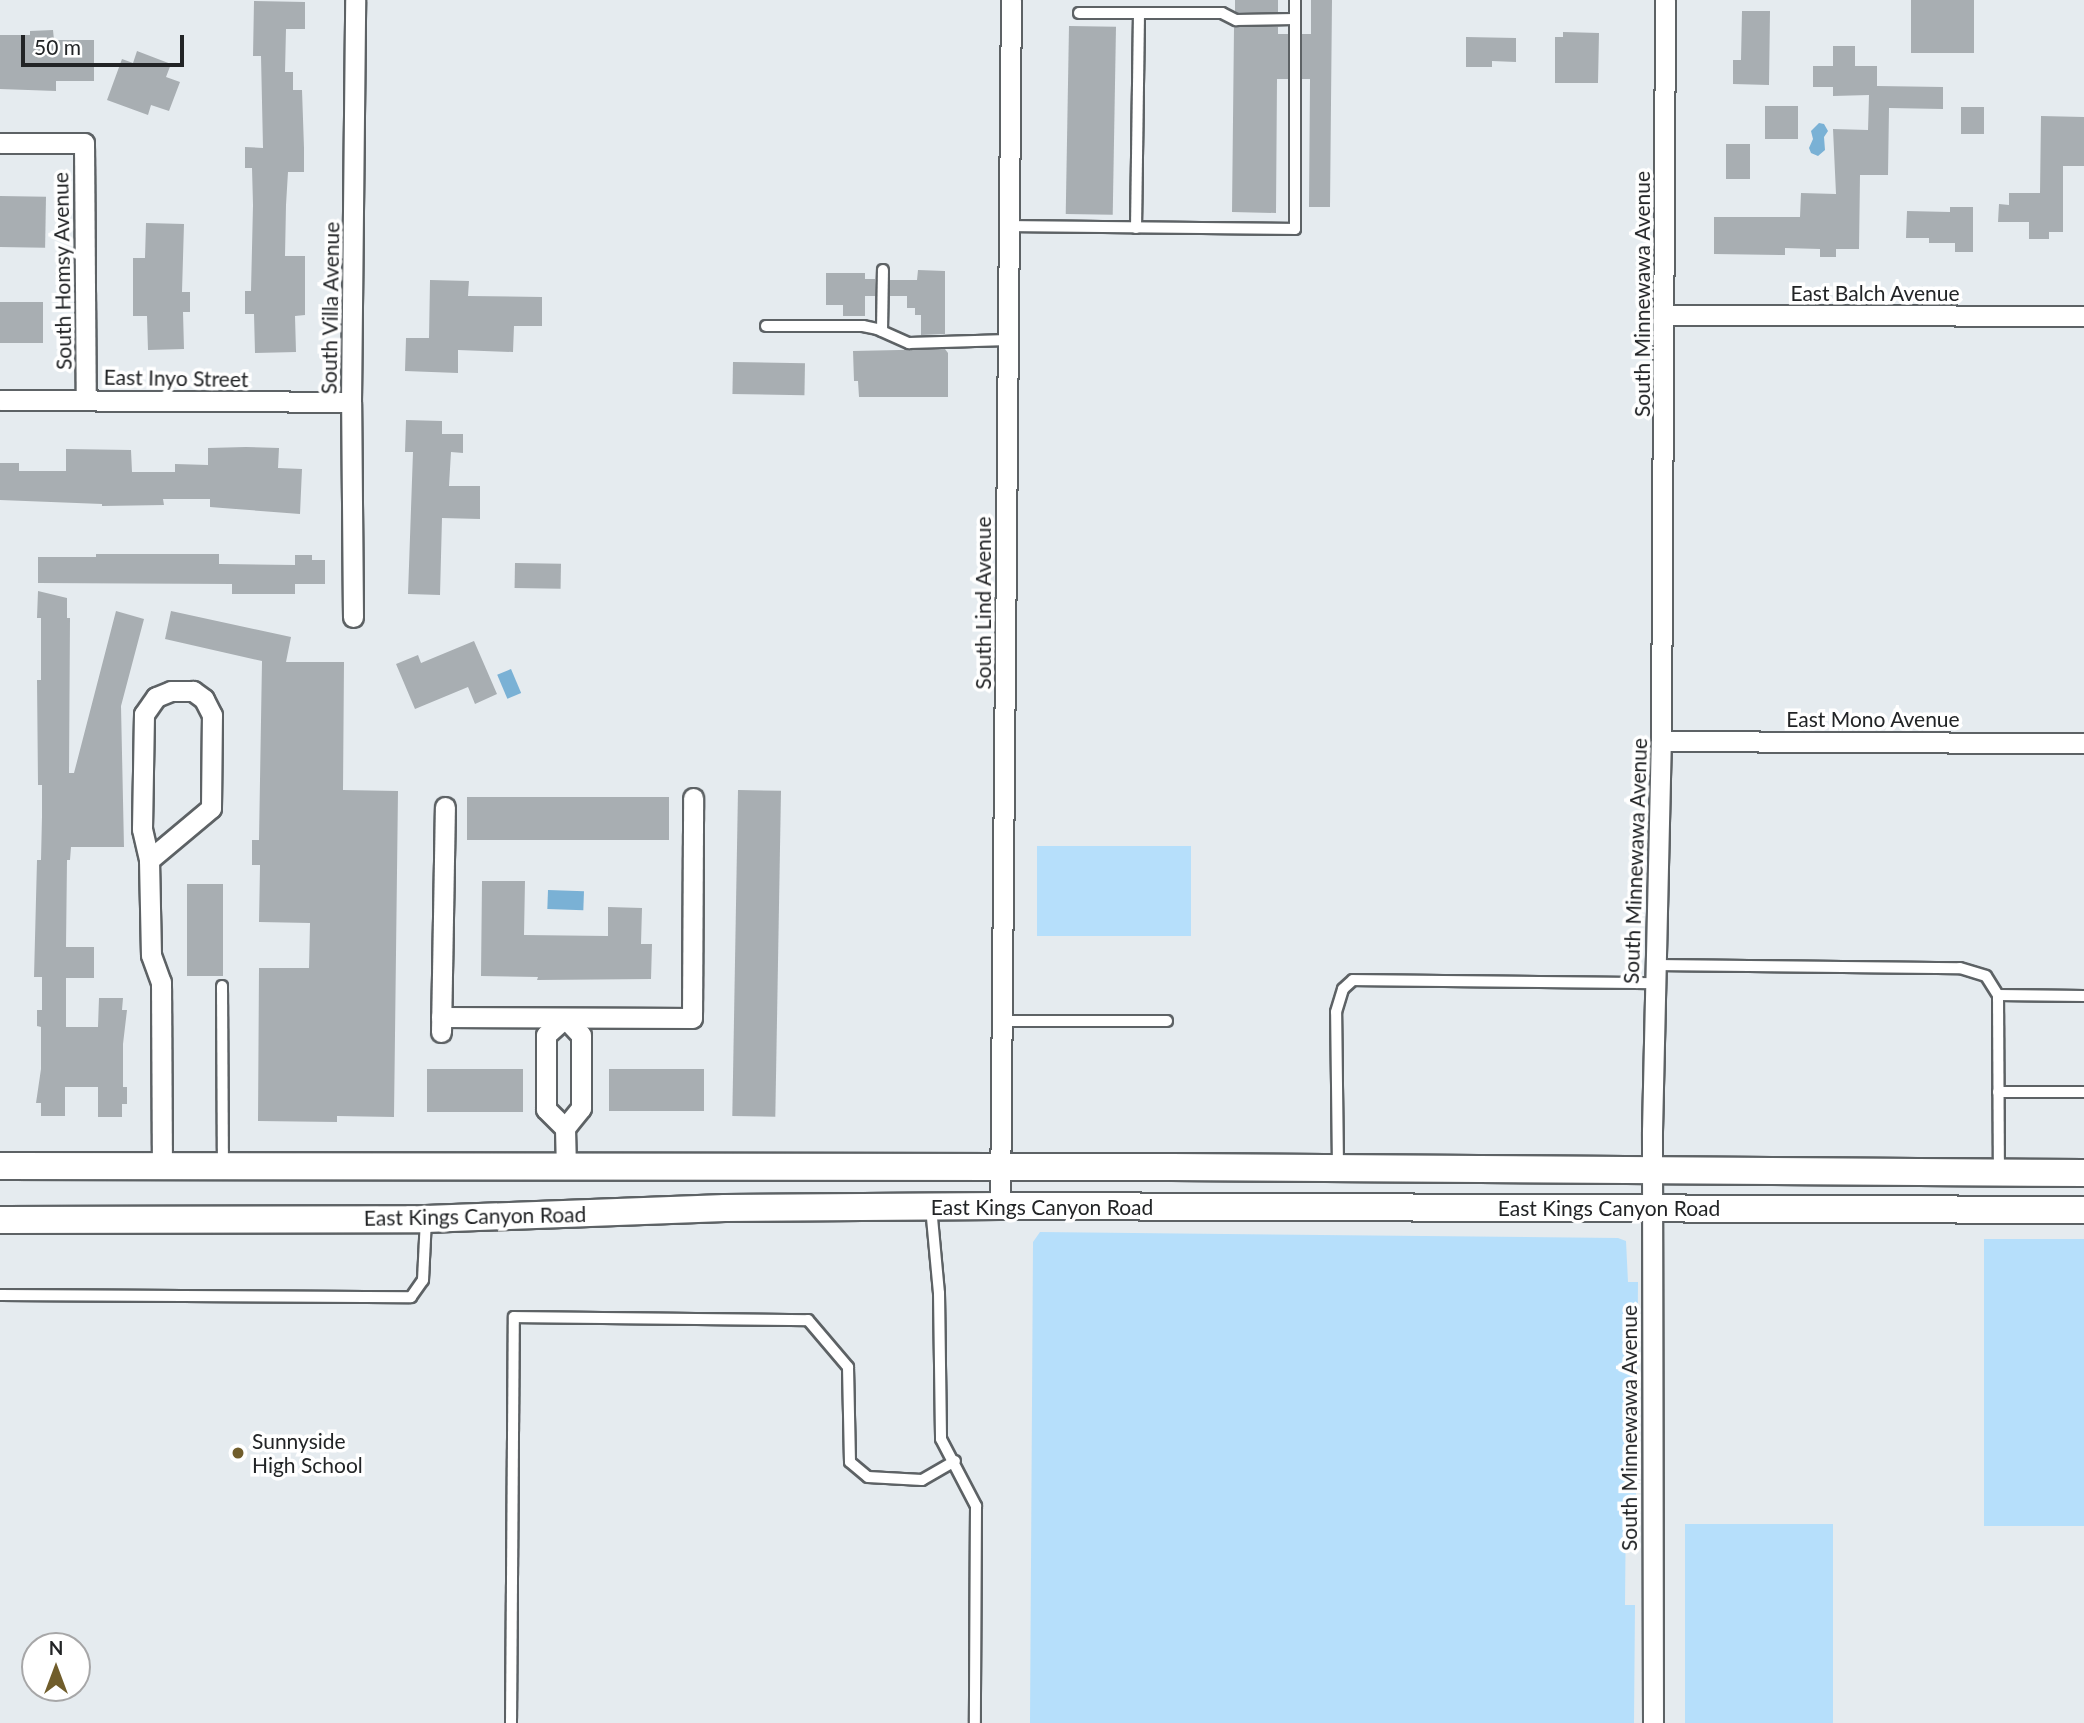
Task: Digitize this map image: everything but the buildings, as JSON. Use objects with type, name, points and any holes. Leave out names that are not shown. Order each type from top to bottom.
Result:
[{"type":"main road","name":"East Kings Canyon Road","points":[[0,1166],[1338,1168],[2084,1173]]},
{"type":"main road","name":"East Kings Canyon Road","points":[[0,1220],[426,1219],[725,1208],[1000,1206],[2084,1210]]},
{"type":"street","name":"South Villa Avenue","points":[[354,617],[351,402],[355,0]]},
{"type":"street","name":"South Lind Avenue","points":[[1000,1206],[1011,0]]},
{"type":"street","name":"South Minnewawa Avenue","points":[[1653,1723],[1652,1170],[1654,974],[1661,741],[1665,0]]},
{"type":"street","name":"South Homsy Avenue","points":[[0,143],[84,143],[86,400]]},
{"type":"street","name":"East Balch Avenue","points":[[1665,315],[2084,316]]},
{"type":"street","name":"East Inyo Street","points":[[0,400],[351,402]]},
{"type":"street","points":[[149,860],[211,808],[212,715],[204,699],[193,691],[171,691],[156,697],[145,714],[142,830],[149,860],[150,955],[161,982],[162,1165]]},
{"type":"street","name":"East Mono Avenue","points":[[1661,741],[2084,743]]},
{"type":"street","points":[[445,807],[441,1024],[565,1018],[692,1018],[693,798]]},
{"type":"street","points":[[565,1018],[582,1035],[581,1108],[565,1128],[566,1168]]},
{"type":"street","points":[[565,1018],[547,1035],[546,1109],[565,1128]]},
{"type":"lane","points":[[1009,226],[1294,229],[1295,0]]},
{"type":"lane","points":[[1079,13],[1222,13],[1236,20],[1294,19]]},
{"type":"lane","points":[[1136,228],[1139,13]]},
{"type":"lane","points":[[882,331],[883,270]]},
{"type":"lane","points":[[766,326],[856,326],[882,331],[909,343],[1008,341]]},
{"type":"lane","points":[[1338,1168],[1336,1013],[1343,989],[1353,980],[1961,968],[1986,976],[1998,995],[1999,1173]]},
{"type":"lane","points":[[222,986],[223,1165]]},
{"type":"lane","points":[[1998,995],[2084,996]]},
{"type":"lane","points":[[1003,1021],[1167,1021]]},
{"type":"lane","points":[[1998,1092],[2084,1092]]},
{"type":"lane","points":[[931,1207],[939,1293],[941,1439],[955,1461],[976,1506],[975,1723]]},
{"type":"lane","points":[[0,1295],[411,1297],[423,1280],[426,1219]]},
{"type":"lane","points":[[511,1723],[514,1317],[808,1320],[848,1367],[850,1462],[868,1477],[922,1480],[955,1461]]},
{"type":"shaded area","points":[[1819,123],[1824,124],[1828,131],[1824,137],[1825,150],[1818,156],[1811,153],[1809,148],[1813,139],[1811,131]]},
{"type":"shaded area","points":[[511,669],[521,693],[507,699],[497,675]]},
{"type":"shaded area","points":[[1037,846],[1191,846],[1191,936],[1037,936]]},
{"type":"shaded area","points":[[548,890],[584,891],[583,910],[547,909]]},
{"type":"shaded area","points":[[1040,1232],[1618,1238],[1626,1241],[1628,1282],[1638,1282],[1636,1497],[1626,1497],[1625,1605],[1635,1605],[1634,1723],[1030,1723],[1033,1242]]},
{"type":"shaded area","points":[[1984,1239],[2084,1239],[2084,1526],[1984,1526]]},
{"type":"shaded area","points":[[1685,1524],[1833,1524],[1833,1723],[1685,1723]]},
{"type":"place","name":"Sunnyside High School","points":[[238,1453]]}]
